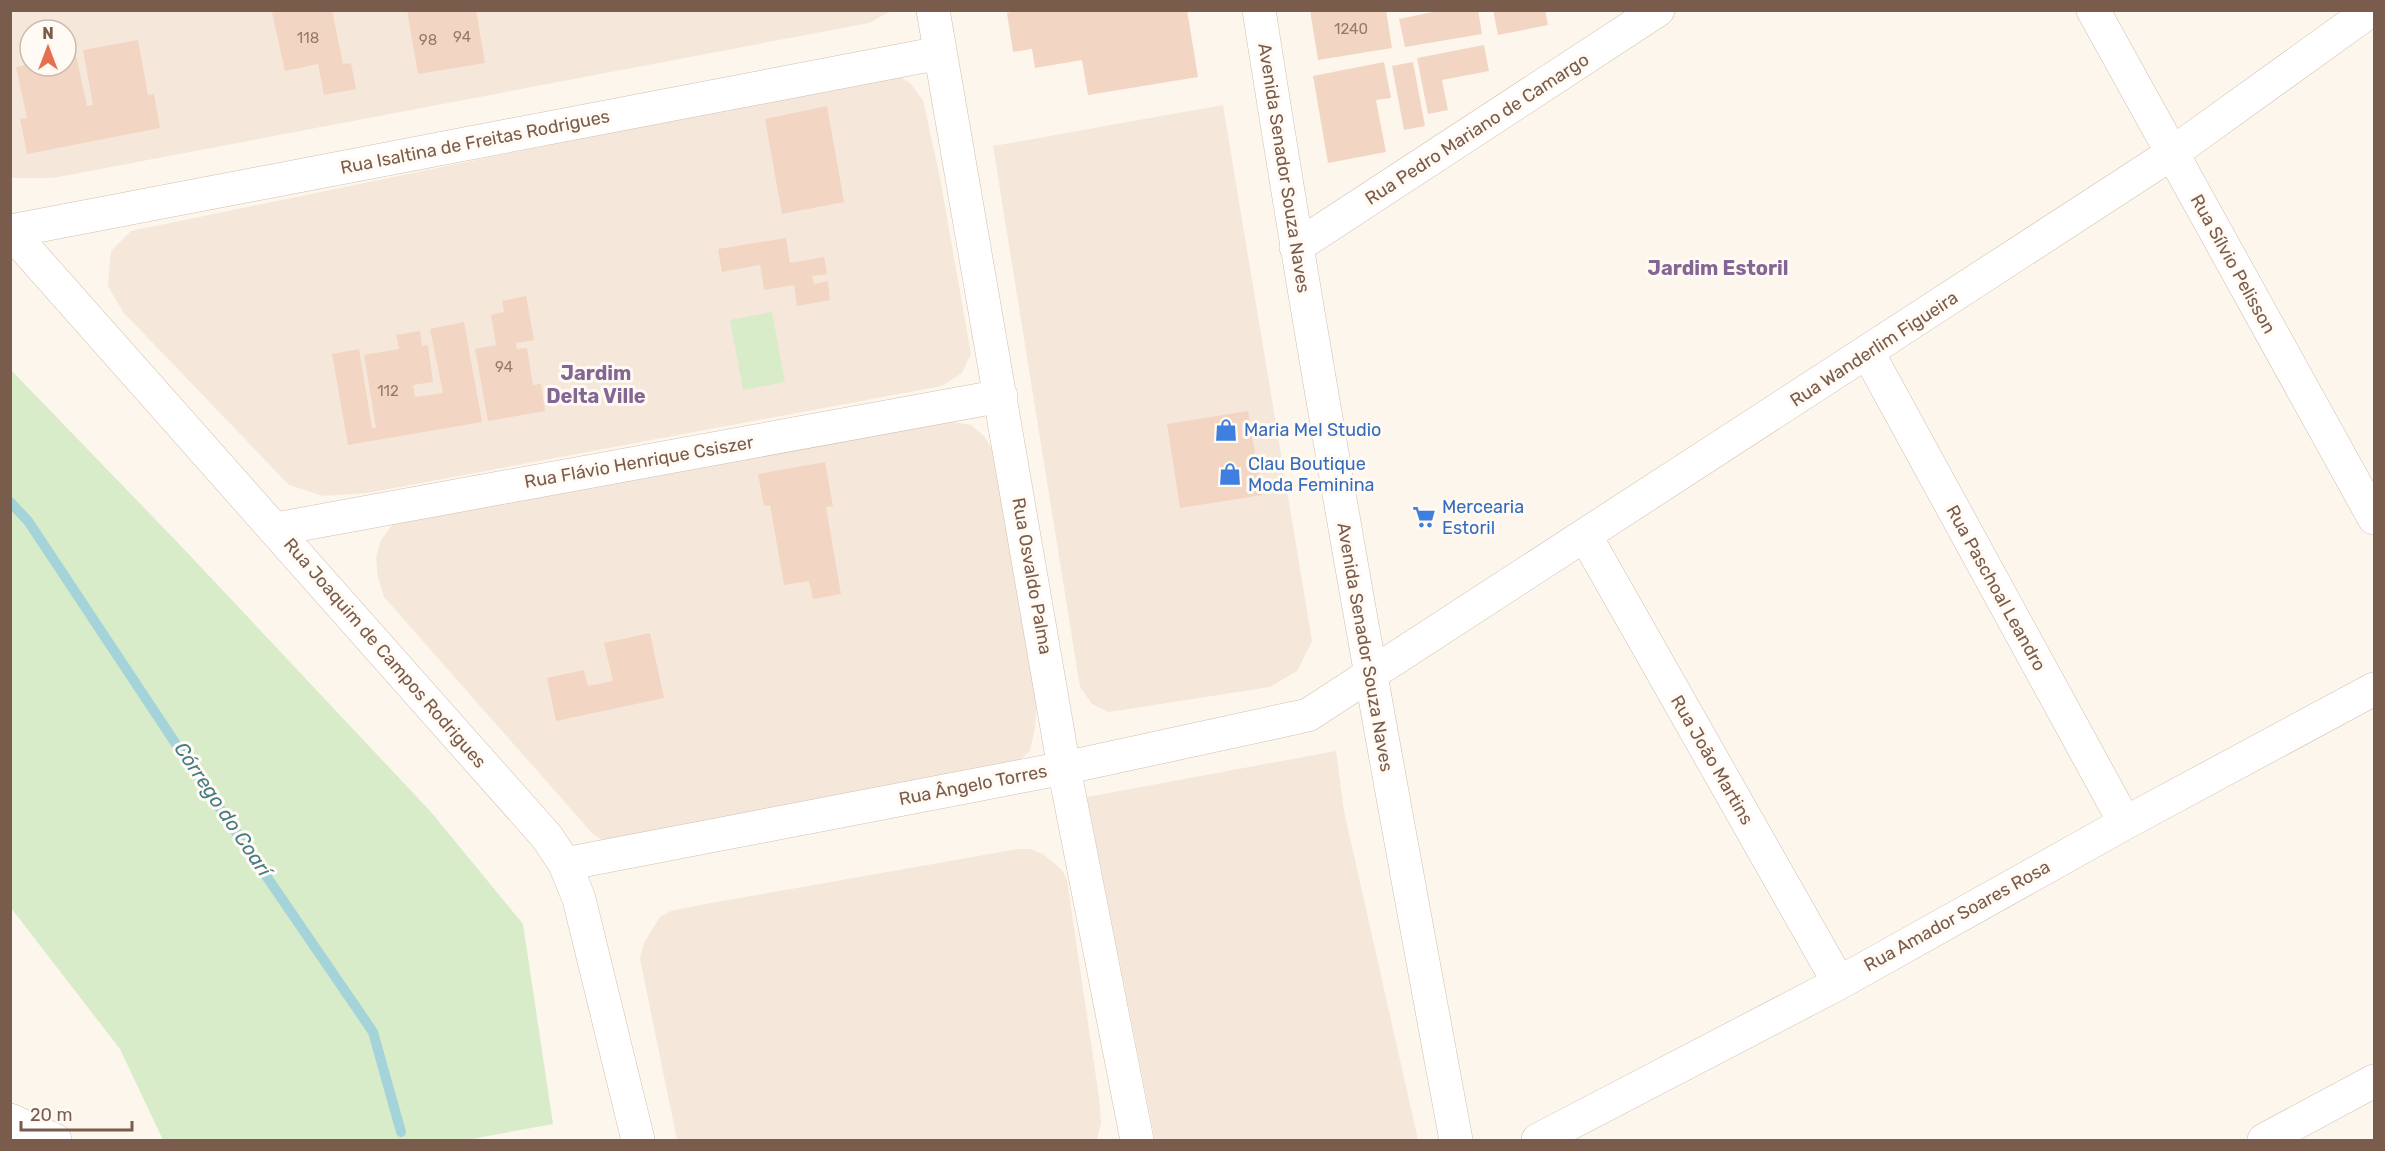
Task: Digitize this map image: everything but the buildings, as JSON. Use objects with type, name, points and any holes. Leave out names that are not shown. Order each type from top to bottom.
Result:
[{"type":"street","name":"Rua Osvaldo Palma","points":[[933,10],[1065,768],[1137,1140]]},
{"type":"street","name":"Avenida Senador Souza Naves","points":[[1259,10],[1296,247],[1370,677],[1456,1140]]},
{"type":"street","name":"Rua Pedro Mariano de Camargo","points":[[1296,247],[1658,10]]},
{"type":"street","name":"Rua Sílvio Pelisson","points":[[2092,10],[2374,518]]},
{"type":"street","name":"Rua Wanderlim Figueira","points":[[1370,677],[2171,154],[2371,10]]},
{"type":"street","name":"Rua Isaltina de Freitas Rodrigues","points":[[11,231],[940,53]]},
{"type":"street","name":"Rua Joaquim de Campos Rodrigues","points":[[11,231],[547,837],[565,864],[579,899],[638,1140]]},
{"type":"street","name":"Rua Paschoal Leandro","points":[[1868,353],[2125,823]]},
{"type":"street","name":"Rua Flávio Henrique Csiszer","points":[[276,529],[1001,396]]},
{"type":"street","name":"Rua João Martins","points":[[1586,537],[1839,983]]},
{"type":"street","name":"Rua Ângelo Torres","points":[[565,864],[1065,768],[1308,715],[1370,677]]},
{"type":"street","name":"Rua Amador Soares Rosa","points":[[1538,1140],[1839,983],[2125,823],[2374,689]]},
{"type":"street","points":[[2264,1140],[2374,1081]]},
{"type":"street","points":[[10,1120],[55,1140]]},
{"type":"shaded area","points":[[11,11],[891,11],[869,23],[53,178],[11,178]]},
{"type":"shaded area","points":[[895,74],[910,83],[923,100],[940,178],[971,354],[962,373],[942,386],[367,493],[323,496],[289,485],[123,312],[108,286],[111,251],[131,231]]},
{"type":"shaded area","points":[[1223,105],[1312,641],[1297,671],[1270,687],[1109,712],[1092,704],[1080,687],[993,146]]},
{"type":"shaded area","points":[[943,420],[971,425],[984,436],[995,454],[1037,702],[1030,751],[1015,764],[604,841],[592,833],[384,597],[378,577],[376,558],[381,540],[393,524]]},
{"type":"shaded area","points":[[1336,751],[1344,811],[1418,1140],[1155,1140],[1087,797]]},
{"type":"shaded area","points":[[1018,849],[1030,849],[1043,854],[1062,870],[1067,880],[1099,1097],[1101,1123],[1097,1140],[677,1140],[640,959],[644,943],[660,917],[671,911],[705,904]]},
{"type":"green space","points":[[772,312],[785,382],[743,390],[730,320]]},
{"type":"green space","points":[[11,370],[181,546],[431,812],[523,924],[553,1124],[466,1140],[163,1140],[120,1049],[11,908]]},
{"type":"waterway","name":"Córrego do Coarí","points":[[10,502],[28,521],[176,744],[373,1032],[401,1132]]},
{"type":"place","name":"Maria Mel Studio","points":[[1226,430]]},
{"type":"place","name":"Clau Boutique Moda Feminina","points":[[1230,474]]},
{"type":"place","name":"Mercearia Estoril","points":[[1424,517]]},
{"type":"district","name":"Jardim Estoril","points":[[1718,268]]},
{"type":"district","name":"Jardim Delta Ville","points":[[596,384]]}]
